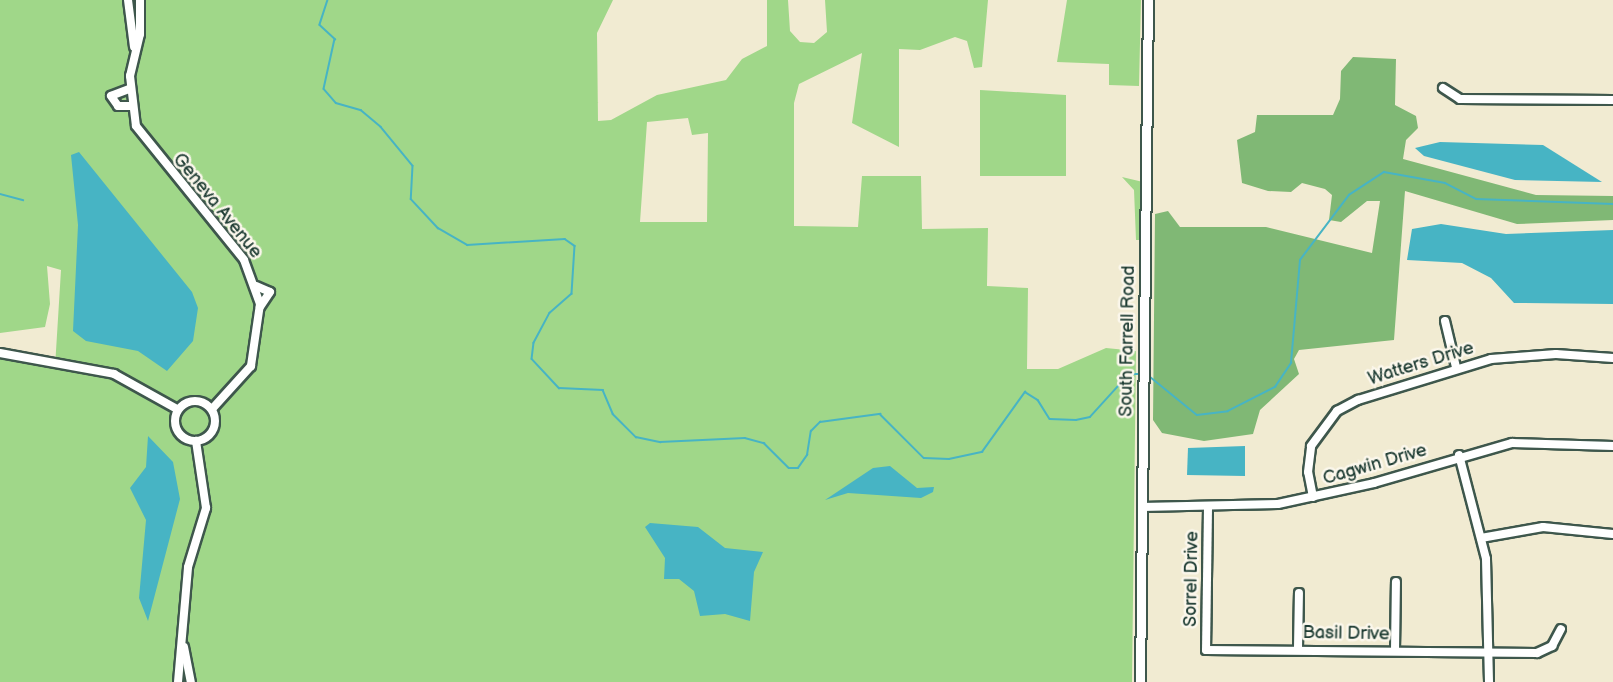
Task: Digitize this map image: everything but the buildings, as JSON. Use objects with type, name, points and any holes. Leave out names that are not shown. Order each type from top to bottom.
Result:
[{"type":"street","name":"Geneva Avenue","points":[[128,0],[134,47],[129,89],[131,106],[145,140],[244,260],[256,286],[260,308],[250,366],[212,410]]},
{"type":"street","name":"Geneva Avenue","points":[[134,47],[141,34],[140,0]]},
{"type":"street","name":"South Farrell Road","points":[[1140,682],[1148,0]]},
{"type":"street","points":[[1443,88],[1460,99],[1613,100]]},
{"type":"street","points":[[129,89],[111,96],[118,106],[131,106]]},
{"type":"street","points":[[1445,321],[1456,367]]},
{"type":"street","points":[[0,353],[114,374],[177,410]]},
{"type":"street","name":"Watters Drive","points":[[1313,497],[1308,472],[1311,446],[1337,411],[1456,367],[1524,355],[1613,358]]},
{"type":"street","points":[[177,410],[194,400],[212,410],[213,430],[196,441]]},
{"type":"street","points":[[177,410],[175,428],[196,441],[207,508],[188,567],[184,647],[191,682]]},
{"type":"street","name":"Cagwin Drive","points":[[1142,507],[1208,508],[1313,497],[1459,455],[1542,440],[1613,446]]},
{"type":"street","points":[[1459,455],[1481,538],[1488,576],[1486,651],[1489,682]]},
{"type":"street","name":"Sorrel Drive","points":[[1206,650],[1208,508]]},
{"type":"street","points":[[1481,538],[1543,527],[1613,534]]},
{"type":"street","points":[[1395,650],[1396,582]]},
{"type":"street","points":[[1298,648],[1299,593]]},
{"type":"street","name":"Basil Drive","points":[[1206,650],[1298,648],[1538,653],[1552,646],[1561,629]]},
{"type":"street","points":[[178,682],[178,659],[184,647]]},
{"type":"green space","points":[[0,0],[613,0],[597,33],[598,121],[611,120],[657,95],[726,80],[742,59],[767,46],[767,0],[788,0],[790,31],[800,42],[814,43],[827,32],[825,0],[988,0],[982,67],[974,68],[967,41],[955,37],[920,50],[899,49],[899,147],[852,123],[862,53],[799,84],[794,103],[794,226],[858,227],[862,176],[921,176],[922,229],[988,228],[987,286],[1028,288],[1027,369],[1058,369],[1106,348],[1136,351],[1132,682],[0,682],[0,359],[55,367],[61,270],[47,266],[50,304],[45,327],[0,333]],"holes":[[[688,118],[692,135],[708,133],[707,222],[640,222],[647,122]]]},
{"type":"green space","points":[[1067,0],[1141,0],[1139,86],[1109,85],[1109,64],[1057,62]]},
{"type":"green space","points":[[1353,57],[1396,59],[1395,105],[1416,116],[1418,128],[1406,140],[1403,159],[1536,195],[1613,196],[1613,220],[1517,224],[1405,191],[1394,340],[1299,350],[1294,359],[1299,374],[1260,410],[1253,434],[1204,441],[1162,433],[1153,420],[1155,214],[1168,211],[1180,227],[1266,227],[1372,253],[1380,201],[1367,201],[1341,222],[1329,220],[1332,195],[1325,189],[1302,183],[1291,192],[1268,191],[1242,183],[1237,140],[1255,132],[1257,115],[1333,115],[1340,99],[1341,71]]},
{"type":"green space","points":[[980,90],[1066,95],[1066,176],[980,176]]},
{"type":"green space","points":[[1122,177],[1143,182],[1142,240],[1136,240],[1134,190]]},
{"type":"water","points":[[1440,142],[1543,145],[1602,182],[1515,180],[1424,156],[1415,148]]},
{"type":"water","points":[[79,152],[192,292],[198,308],[193,341],[167,371],[138,351],[86,341],[73,331],[78,225],[71,155]]},
{"type":"water","points":[[1441,224],[1506,234],[1613,230],[1613,304],[1514,303],[1491,278],[1462,263],[1407,260],[1412,229]]},
{"type":"water","points":[[148,436],[173,462],[180,499],[148,621],[139,598],[146,520],[130,488],[146,467]]},
{"type":"water","points":[[1245,446],[1245,476],[1187,475],[1188,448]]},
{"type":"water","points":[[890,466],[917,488],[934,487],[933,492],[921,498],[848,493],[825,500],[873,468]]},
{"type":"water","points":[[650,523],[698,527],[725,548],[763,552],[754,572],[750,621],[725,614],[700,616],[694,591],[679,579],[664,579],[665,558],[645,527]]},
{"type":"waterway","points":[[328,0],[320,25],[335,39],[324,89],[336,103],[361,110],[381,127],[413,166],[411,199],[438,228],[467,245],[565,239],[575,246],[572,294],[550,313],[534,343],[532,359],[559,388],[603,390],[613,414],[636,437],[660,442],[745,438],[764,443],[789,468],[798,468],[807,455],[811,431],[820,422],[880,414],[924,458],[949,459],[982,452],[1025,392],[1038,400],[1050,419],[1076,420],[1090,417],[1129,374],[1140,374]]},
{"type":"waterway","points":[[1148,375],[1197,415],[1228,411],[1275,387],[1291,363],[1300,260],[1349,195],[1384,172],[1445,183],[1476,199],[1613,204]]},
{"type":"waterway","points":[[0,194],[23,200]]}]
